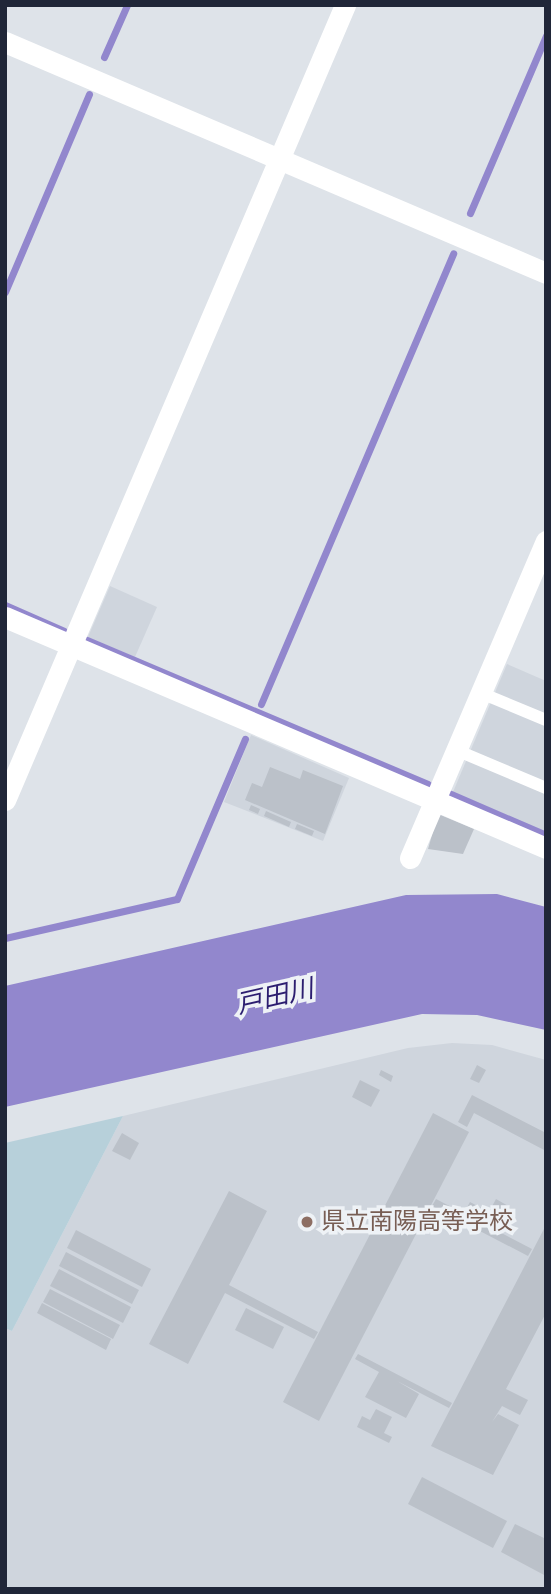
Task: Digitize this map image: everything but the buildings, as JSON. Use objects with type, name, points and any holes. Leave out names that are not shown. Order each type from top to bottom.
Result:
[{"type":"street","points":[[5,800],[345,5]]},
{"type":"street","points":[[5,42],[546,273]]},
{"type":"street","points":[[410,858],[546,541]]},
{"type":"street","points":[[5,617],[546,848]]},
{"type":"lane","points":[[481,693],[546,720]]},
{"type":"lane","points":[[456,750],[546,788]]},
{"type":"shaded area","points":[[110,586],[157,607],[135,657],[88,637]]},
{"type":"shaded area","points":[[507,664],[546,681],[546,832],[453,792]]},
{"type":"shaded area","points":[[251,735],[349,778],[323,841],[224,802]]},
{"type":"shaded area","name":"県立南陽高等学校","points":[[452,1043],[492,1045],[546,1060],[546,1589],[14,1589],[5,1585],[5,1328],[12,1331],[123,1116],[408,1048]]},
{"type":"shaded area","points":[[123,1116],[12,1331],[5,1328],[5,1143]]},
{"type":"water","name":"戸田川","points":[[497,894],[546,907],[546,1030],[477,1015],[422,1014],[5,1107],[5,986],[406,895]]},
{"type":"waterway","points":[[104,57],[127,5]]},
{"type":"waterway","points":[[470,213],[546,36]]},
{"type":"waterway","points":[[5,292],[89,94]]},
{"type":"waterway","points":[[261,704],[453,253]]},
{"type":"waterway","points":[[5,605],[64,631]]},
{"type":"waterway","points":[[87,640],[428,784]]},
{"type":"waterway","points":[[5,938],[177,899],[245,739]]},
{"type":"waterway","points":[[451,794],[546,835]]},
{"type":"place","name":"県立南陽高等学校","points":[[307,1222]]}]
